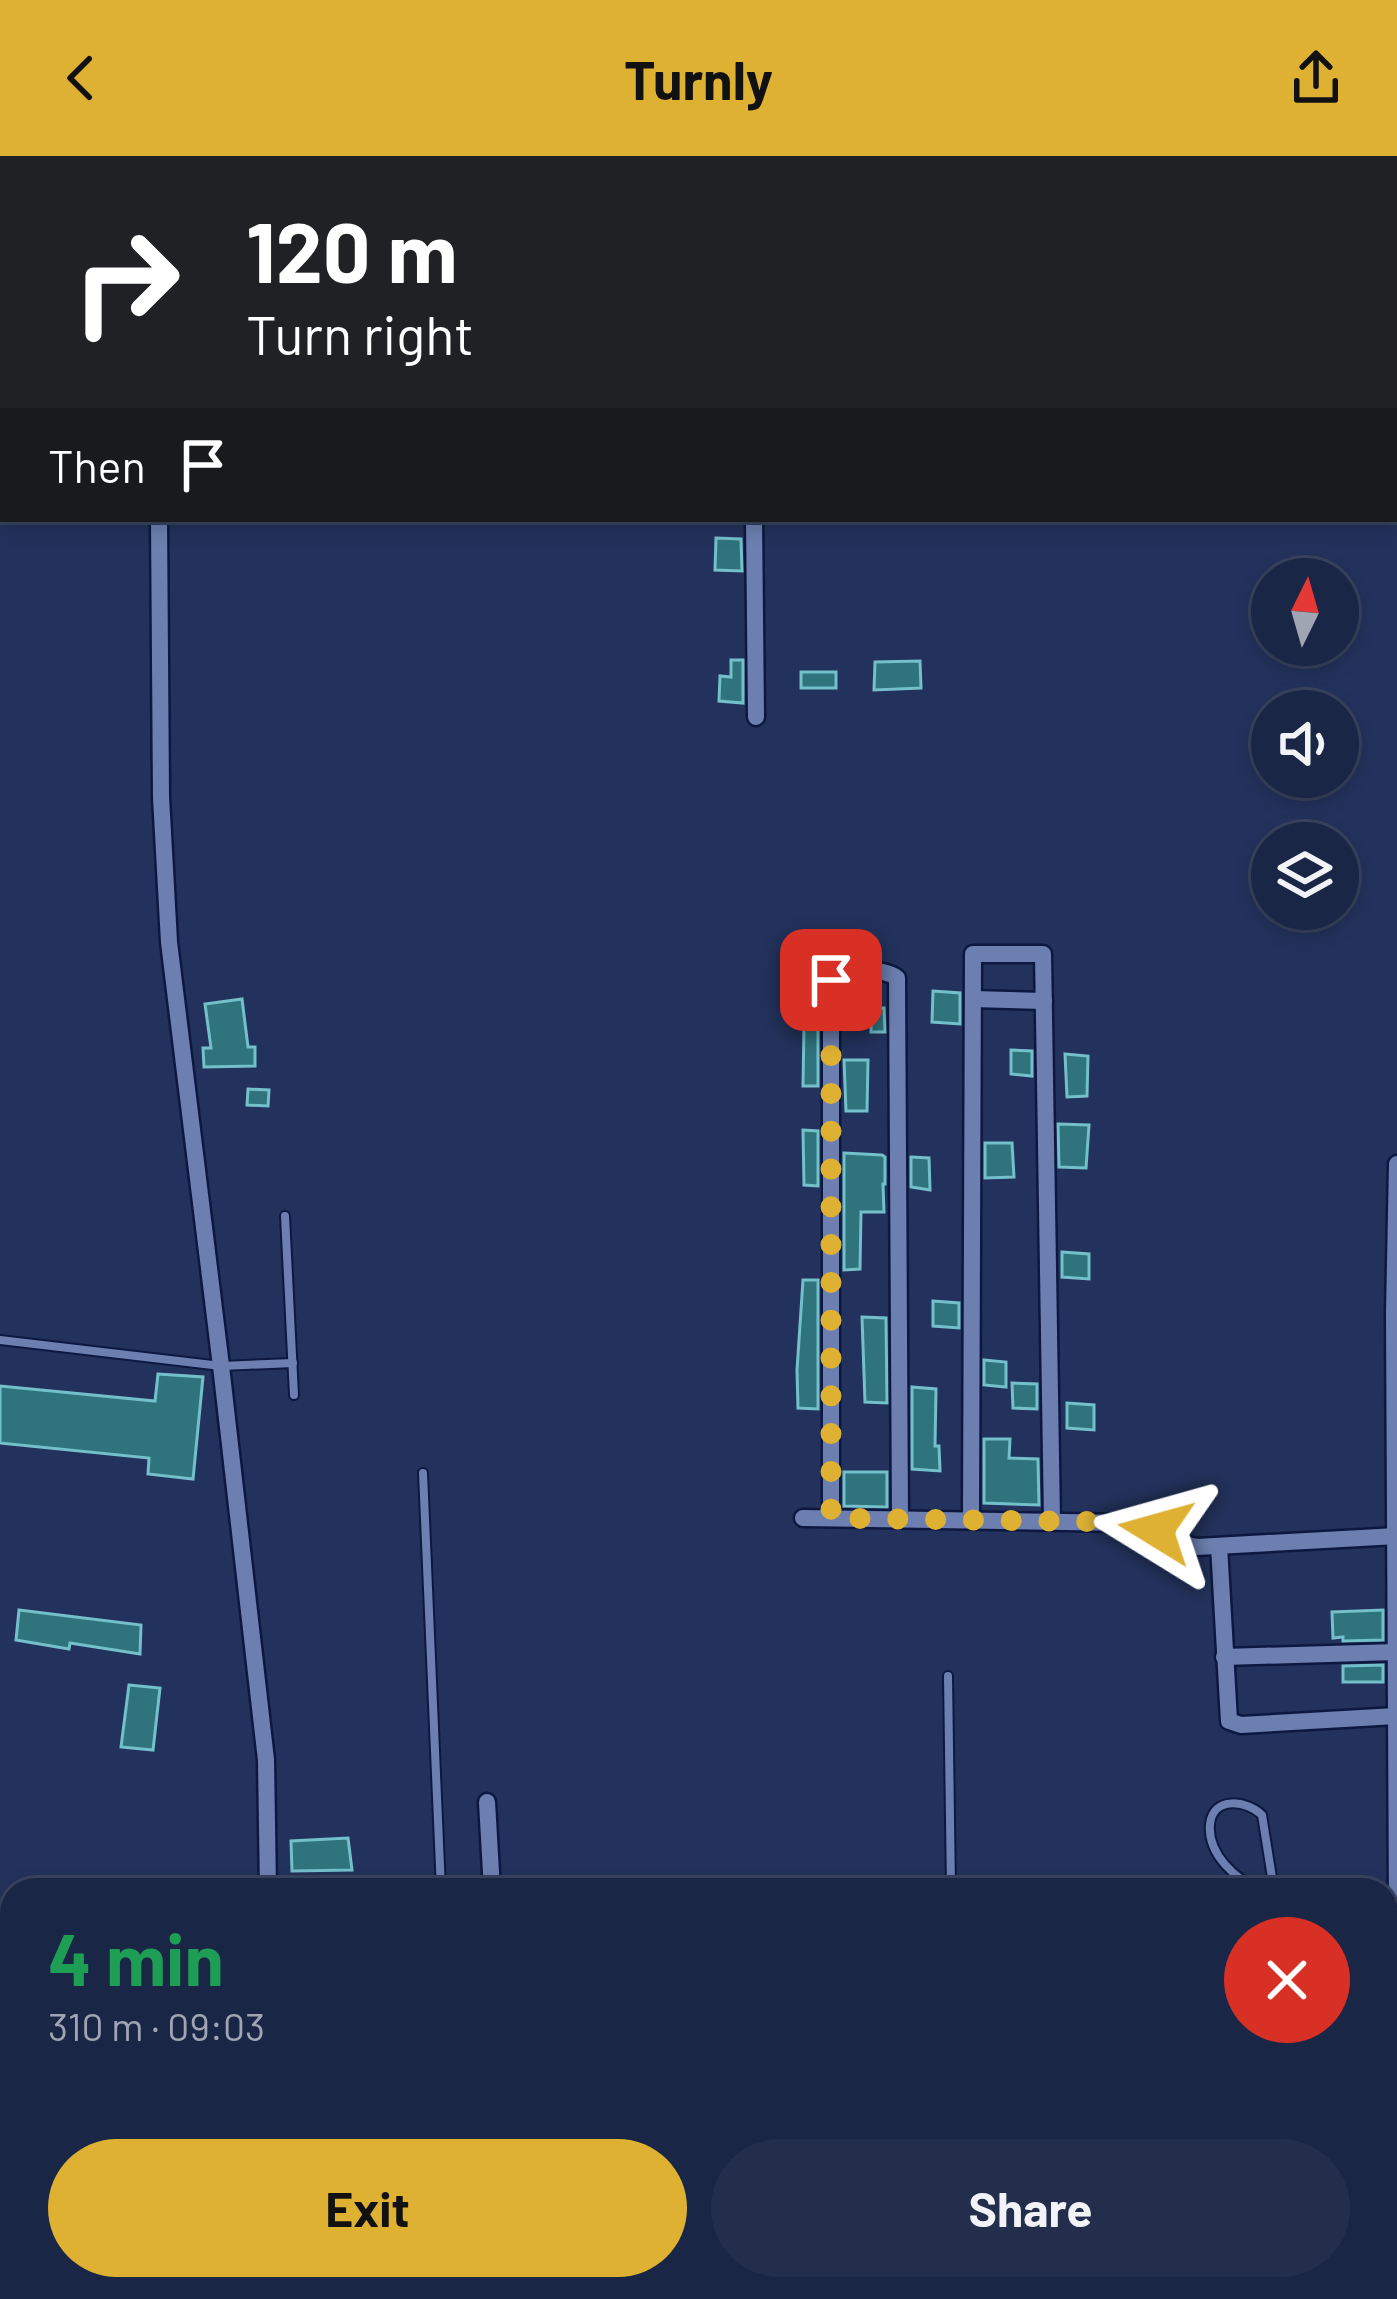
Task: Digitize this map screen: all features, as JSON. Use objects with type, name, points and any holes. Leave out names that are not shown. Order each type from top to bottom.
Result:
[{"type":"street","points":[[159,522],[161,797],[169,942],[266,1760],[268,1878]]},
{"type":"street","points":[[754,522],[756,717]]},
{"type":"street","points":[[971,1520],[973,954],[1043,954],[1052,1521]]},
{"type":"street","points":[[831,1518],[831,980],[841,970],[890,973],[897,978],[900,1519]]},
{"type":"street","points":[[973,999],[1044,1001]]},
{"type":"street","points":[[1397,1164],[1397,1878]]},
{"type":"street","points":[[803,1518],[1144,1524],[1182,1545],[1396,1536]]},
{"type":"street","points":[[1219,1546],[1228,1721],[1396,1716]]},
{"type":"street","points":[[1224,1657],[1396,1652]]},
{"type":"street","points":[[487,1802],[491,1878]]},
{"type":"lane","points":[[285,1216],[295,1395]]},
{"type":"lane","points":[[0,1340],[221,1366],[293,1363]]},
{"type":"lane","points":[[423,1473],[440,1878]]},
{"type":"lane","points":[[948,1676],[951,1878]]},
{"type":"lane","points":[[1240,1878],[1217,1854],[1210,1822],[1215,1810],[1240,1801],[1262,1815],[1272,1878]]},
{"type":"building","points":[[716,538],[741,539],[742,571],[715,570]]},
{"type":"building","points":[[731,660],[743,660],[743,703],[719,701],[720,676],[731,677]]},
{"type":"building","points":[[920,661],[921,688],[874,690],[875,662]]},
{"type":"building","points":[[801,672],[836,672],[836,688],[801,688]]},
{"type":"building","points":[[871,941],[871,958],[840,959],[841,944]]},
{"type":"building","points":[[805,964],[825,965],[818,979],[818,1086],[803,1086]]},
{"type":"building","points":[[933,991],[960,993],[960,1024],[932,1022]]},
{"type":"building","points":[[242,999],[248,1047],[255,1047],[255,1066],[204,1067],[203,1048],[211,1048],[205,1004]]},
{"type":"building","points":[[871,1008],[884,1008],[885,1032],[871,1032]]},
{"type":"building","points":[[1011,1050],[1032,1051],[1032,1076],[1011,1074]]},
{"type":"building","points":[[1065,1054],[1088,1056],[1087,1096],[1067,1097]]},
{"type":"building","points":[[844,1060],[868,1060],[867,1111],[846,1111]]},
{"type":"building","points":[[248,1089],[269,1090],[268,1106],[247,1105]]},
{"type":"building","points":[[1058,1124],[1089,1125],[1086,1168],[1059,1167]]},
{"type":"building","points":[[803,1130],[818,1131],[818,1186],[804,1185]]},
{"type":"building","points":[[985,1143],[1012,1143],[1014,1177],[985,1178]]},
{"type":"building","points":[[844,1153],[885,1157],[884,1212],[861,1212],[860,1269],[844,1270]]},
{"type":"building","points":[[911,1157],[929,1158],[930,1190],[911,1187]]},
{"type":"building","points":[[1062,1252],[1089,1254],[1089,1279],[1062,1277]]},
{"type":"building","points":[[803,1280],[818,1280],[818,1409],[798,1408]]},
{"type":"building","points":[[933,1301],[959,1303],[959,1328],[933,1326]]},
{"type":"building","points":[[862,1317],[886,1318],[887,1403],[865,1402]]},
{"type":"building","points":[[984,1360],[1006,1362],[1006,1387],[984,1385]]},
{"type":"building","points":[[158,1374],[203,1377],[193,1479],[148,1474],[149,1458],[0,1443],[0,1386],[155,1401]]},
{"type":"building","points":[[1012,1383],[1037,1384],[1037,1409],[1013,1408]]},
{"type":"building","points":[[912,1387],[936,1389],[935,1446],[939,1446],[940,1471],[912,1469]]},
{"type":"building","points":[[1067,1403],[1094,1405],[1094,1430],[1067,1428]]},
{"type":"building","points":[[984,1439],[1010,1439],[1009,1458],[1038,1459],[1039,1505],[984,1503]]},
{"type":"building","points":[[844,1472],[887,1472],[887,1507],[844,1506]]},
{"type":"building","points":[[19,1610],[141,1625],[140,1654],[16,1640]]},
{"type":"building","points":[[1383,1610],[1383,1640],[1333,1638],[1332,1612]]},
{"type":"building","points":[[1383,1665],[1383,1682],[1343,1682],[1343,1666]]},
{"type":"building","points":[[129,1685],[160,1688],[153,1750],[121,1747]]},
{"type":"building","points":[[348,1838],[352,1870],[292,1871],[291,1841]]},
{"type":"route","points":[[831,980],[831,1518],[1130,1522],[1156,1530]]}]
